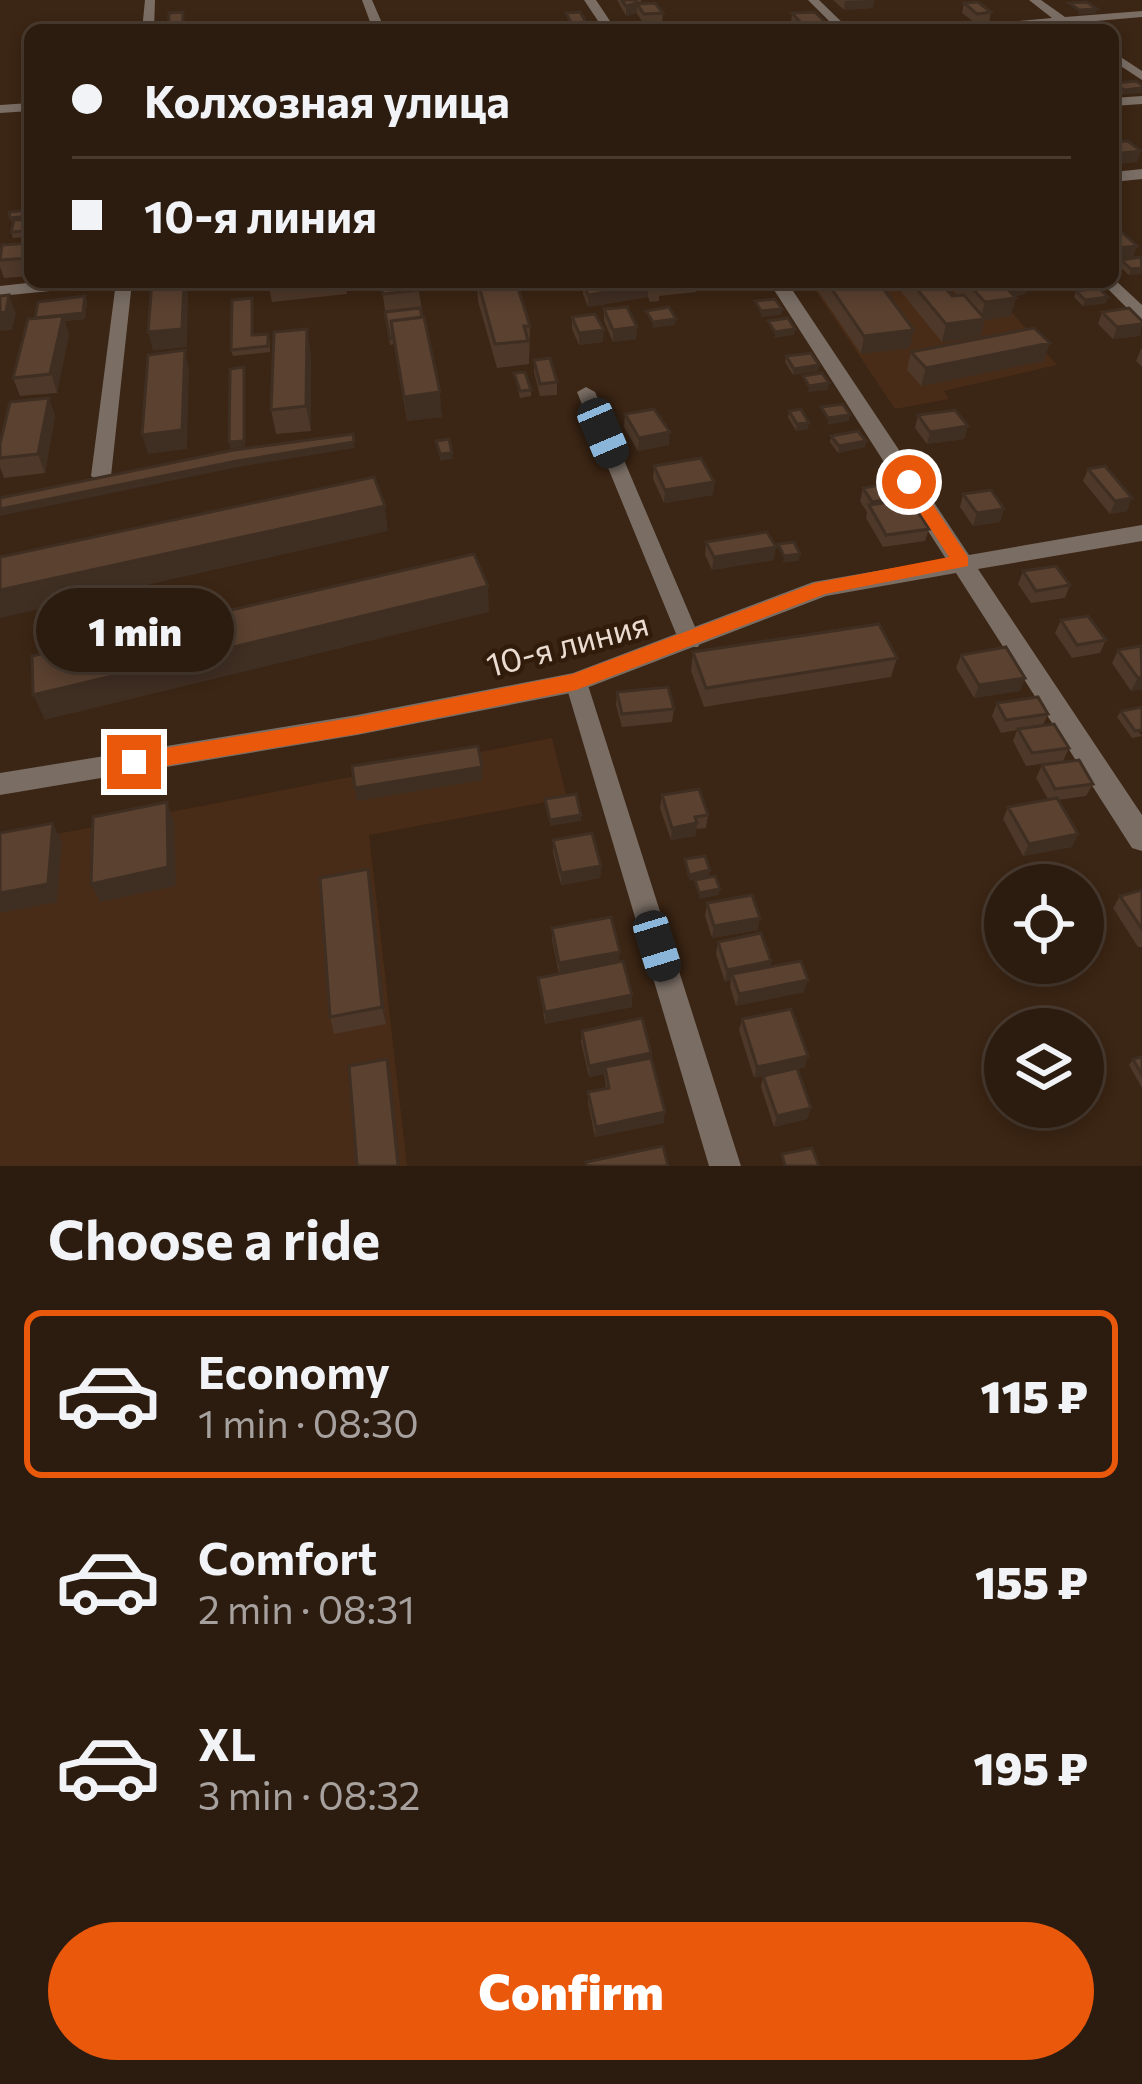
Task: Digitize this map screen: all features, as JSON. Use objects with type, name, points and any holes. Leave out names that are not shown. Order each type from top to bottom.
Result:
[{"type":"street","points":[[813,0],[838,24]]},
{"type":"street","points":[[1034,0],[1068,24]]},
{"type":"street","points":[[1026,24],[1142,14]]},
{"type":"street","points":[[0,291],[30,288]]},
{"type":"street","points":[[101,476],[123,288]]},
{"type":"street","points":[[782,288],[1142,839]]},
{"type":"street","points":[[1115,288],[1142,314]]},
{"type":"street","points":[[586,392],[690,641]]},
{"type":"street","name":"10-я линия","points":[[0,784],[357,725],[576,682],[822,587],[1142,533]]},
{"type":"street","points":[[576,682],[724,1166]]},
{"type":"shaded area","points":[[814,288],[991,288],[1057,365],[944,391],[949,399],[895,409]]},
{"type":"shaded area","points":[[552,738],[567,798],[369,835],[407,1166],[0,1166],[0,845]]},
{"type":"building","points":[[978,2],[991,12],[977,14],[964,3]]},
{"type":"building","points":[[1087,2],[1097,9],[1079,10],[1069,3]]},
{"type":"building","points":[[655,3],[663,13],[644,14],[637,4]]},
{"type":"building","points":[[183,12],[183,24],[168,24],[169,13]]},
{"type":"building","points":[[580,12],[586,22],[571,23],[566,13]]},
{"type":"building","points":[[815,12],[827,24],[802,24],[792,13]]},
{"type":"building","points":[[1136,81],[1142,88],[1124,90],[1119,83]]},
{"type":"building","points":[[1128,141],[1141,151],[1119,153],[1119,142]]},
{"type":"building","points":[[24,219],[24,231],[11,232],[14,220]]},
{"type":"building","points":[[1119,230],[1137,246],[1119,248]]},
{"type":"building","points":[[24,243],[24,258],[0,260],[2,245]]},
{"type":"building","points":[[1141,257],[1142,268],[1131,269],[1121,260]]},
{"type":"building","points":[[152,288],[184,288],[182,329],[148,332]]},
{"type":"building","points":[[382,288],[419,290],[383,294]]},
{"type":"building","points":[[480,288],[518,288],[530,326],[524,326],[528,341],[495,344]]},
{"type":"building","points":[[585,288],[630,288],[588,295]]},
{"type":"building","points":[[831,288],[883,288],[914,330],[864,336]]},
{"type":"building","points":[[916,288],[945,288],[952,296],[964,295],[985,319],[946,324]]},
{"type":"building","points":[[972,288],[1007,288],[1016,298],[985,302]]},
{"type":"building","points":[[1099,288],[1108,297],[1085,300],[1076,291]]},
{"type":"building","points":[[9,295],[6,312],[0,313],[0,296]]},
{"type":"building","points":[[85,296],[83,313],[35,318],[38,302]]},
{"type":"building","points":[[252,298],[252,335],[268,334],[268,346],[231,350],[232,300]]},
{"type":"building","points":[[775,299],[782,309],[761,311],[755,301]]},
{"type":"building","points":[[627,307],[637,327],[613,330],[604,309]]},
{"type":"building","points":[[669,307],[676,319],[653,322],[646,311]]},
{"type":"building","points":[[420,308],[422,317],[391,321],[390,339],[385,312]]},
{"type":"building","points":[[1129,308],[1142,324],[1117,327],[1102,312]]},
{"type":"building","points":[[595,314],[604,330],[579,333],[572,317]]},
{"type":"building","points":[[63,316],[50,374],[13,378],[28,319]]},
{"type":"building","points":[[424,317],[440,392],[404,397],[391,321]]},
{"type":"building","points":[[788,318],[795,329],[775,332],[768,321]]},
{"type":"building","points":[[1034,328],[1050,343],[926,368],[911,352]]},
{"type":"building","points":[[307,329],[306,406],[271,410],[274,332]]},
{"type":"building","points":[[185,350],[182,430],[142,435],[148,355]]},
{"type":"building","points":[[811,353],[819,365],[794,369],[786,356]]},
{"type":"building","points":[[550,358],[557,382],[540,384],[534,360]]},
{"type":"building","points":[[244,367],[244,441],[229,442],[230,369]]},
{"type":"building","points":[[525,372],[531,390],[520,391],[514,373]]},
{"type":"building","points":[[822,373],[829,383],[809,386],[803,376]]},
{"type":"building","points":[[49,398],[38,454],[0,458],[10,402]]},
{"type":"building","points":[[843,404],[850,415],[828,418],[821,407]]},
{"type":"building","points":[[654,409],[670,432],[639,438],[625,414]]},
{"type":"building","points":[[801,409],[809,423],[797,424],[789,411]]},
{"type":"building","points":[[955,410],[968,426],[930,432],[918,415]]},
{"type":"building","points":[[858,431],[866,441],[839,446],[831,436]]},
{"type":"building","points":[[353,434],[354,442],[0,509],[0,498],[234,450]]},
{"type":"building","points":[[449,439],[452,453],[440,454],[436,441]]},
{"type":"building","points":[[701,458],[714,482],[665,490],[654,466]]},
{"type":"building","points":[[1105,466],[1132,498],[1115,501],[1088,469]]},
{"type":"building","points":[[374,477],[385,506],[0,590],[0,557]]},
{"type":"building","points":[[898,482],[907,496],[872,502],[863,488]]},
{"type":"building","points":[[991,490],[1004,509],[977,513],[963,494]]},
{"type":"building","points":[[910,499],[929,529],[886,535],[869,505]]},
{"type":"building","points":[[767,532],[776,547],[714,557],[706,542]]},
{"type":"building","points":[[794,542],[800,554],[784,556],[778,544]]},
{"type":"building","points":[[474,554],[488,586],[33,695],[32,656]]},
{"type":"building","points":[[1056,566],[1070,585],[1036,591],[1023,571]]},
{"type":"building","points":[[1088,616],[1106,640],[1077,645],[1061,620]]},
{"type":"building","points":[[879,624],[897,658],[706,688],[693,652]]},
{"type":"building","points":[[1141,646],[1142,677],[1138,678],[1118,650]]},
{"type":"building","points":[[1006,647],[1025,678],[979,685],[961,655]]},
{"type":"building","points":[[668,687],[674,709],[622,714],[617,692]]},
{"type":"building","points":[[1038,697],[1048,714],[1006,720],[997,703]]},
{"type":"building","points":[[1142,707],[1142,730],[1135,731],[1121,711]]},
{"type":"building","points":[[1054,724],[1069,748],[1032,753],[1018,729]]},
{"type":"building","points":[[478,746],[482,767],[355,788],[352,766]]},
{"type":"building","points":[[1079,760],[1093,784],[1055,789],[1042,765]]},
{"type":"building","points":[[699,789],[708,815],[695,817],[697,823],[672,828],[662,795]]},
{"type":"building","points":[[576,794],[581,815],[550,820],[545,799]]},
{"type":"building","points":[[1057,798],[1078,834],[1029,844],[1008,807]]},
{"type":"building","points":[[167,802],[168,867],[91,884],[93,817]]},
{"type":"building","points":[[53,823],[48,884],[0,893],[0,833]]},
{"type":"building","points":[[592,833],[601,866],[561,873],[553,840]]},
{"type":"building","points":[[705,856],[710,870],[689,875],[685,859]]},
{"type":"building","points":[[368,869],[382,1007],[330,1017],[320,878]]},
{"type":"building","points":[[715,876],[720,889],[699,893],[695,880]]},
{"type":"building","points":[[1142,890],[1142,929],[1120,896]]},
{"type":"building","points":[[752,895],[760,918],[714,926],[707,903]]},
{"type":"building","points":[[611,917],[620,952],[559,963],[552,928]]},
{"type":"building","points":[[761,933],[771,961],[727,970],[718,942]]},
{"type":"building","points":[[623,961],[632,995],[545,1012],[538,978]]},
{"type":"building","points":[[801,961],[808,980],[739,994],[732,974]]},
{"type":"building","points":[[791,1009],[808,1056],[757,1067],[742,1019]]},
{"type":"building","points":[[642,1018],[651,1053],[589,1066],[582,1031]]},
{"type":"building","points":[[651,1058],[665,1112],[596,1127],[588,1092],[609,1088],[605,1067]]},
{"type":"building","points":[[387,1059],[398,1166],[357,1166],[349,1066]]},
{"type":"building","points":[[797,1068],[811,1108],[777,1116],[763,1076]]},
{"type":"building","points":[[663,1146],[668,1166],[587,1166],[586,1162]]},
{"type":"building","points":[[812,1148],[819,1166],[785,1166],[782,1154]]},
{"type":"route","points":[[134,762],[576,682],[822,587],[961,562],[909,482]]}]
